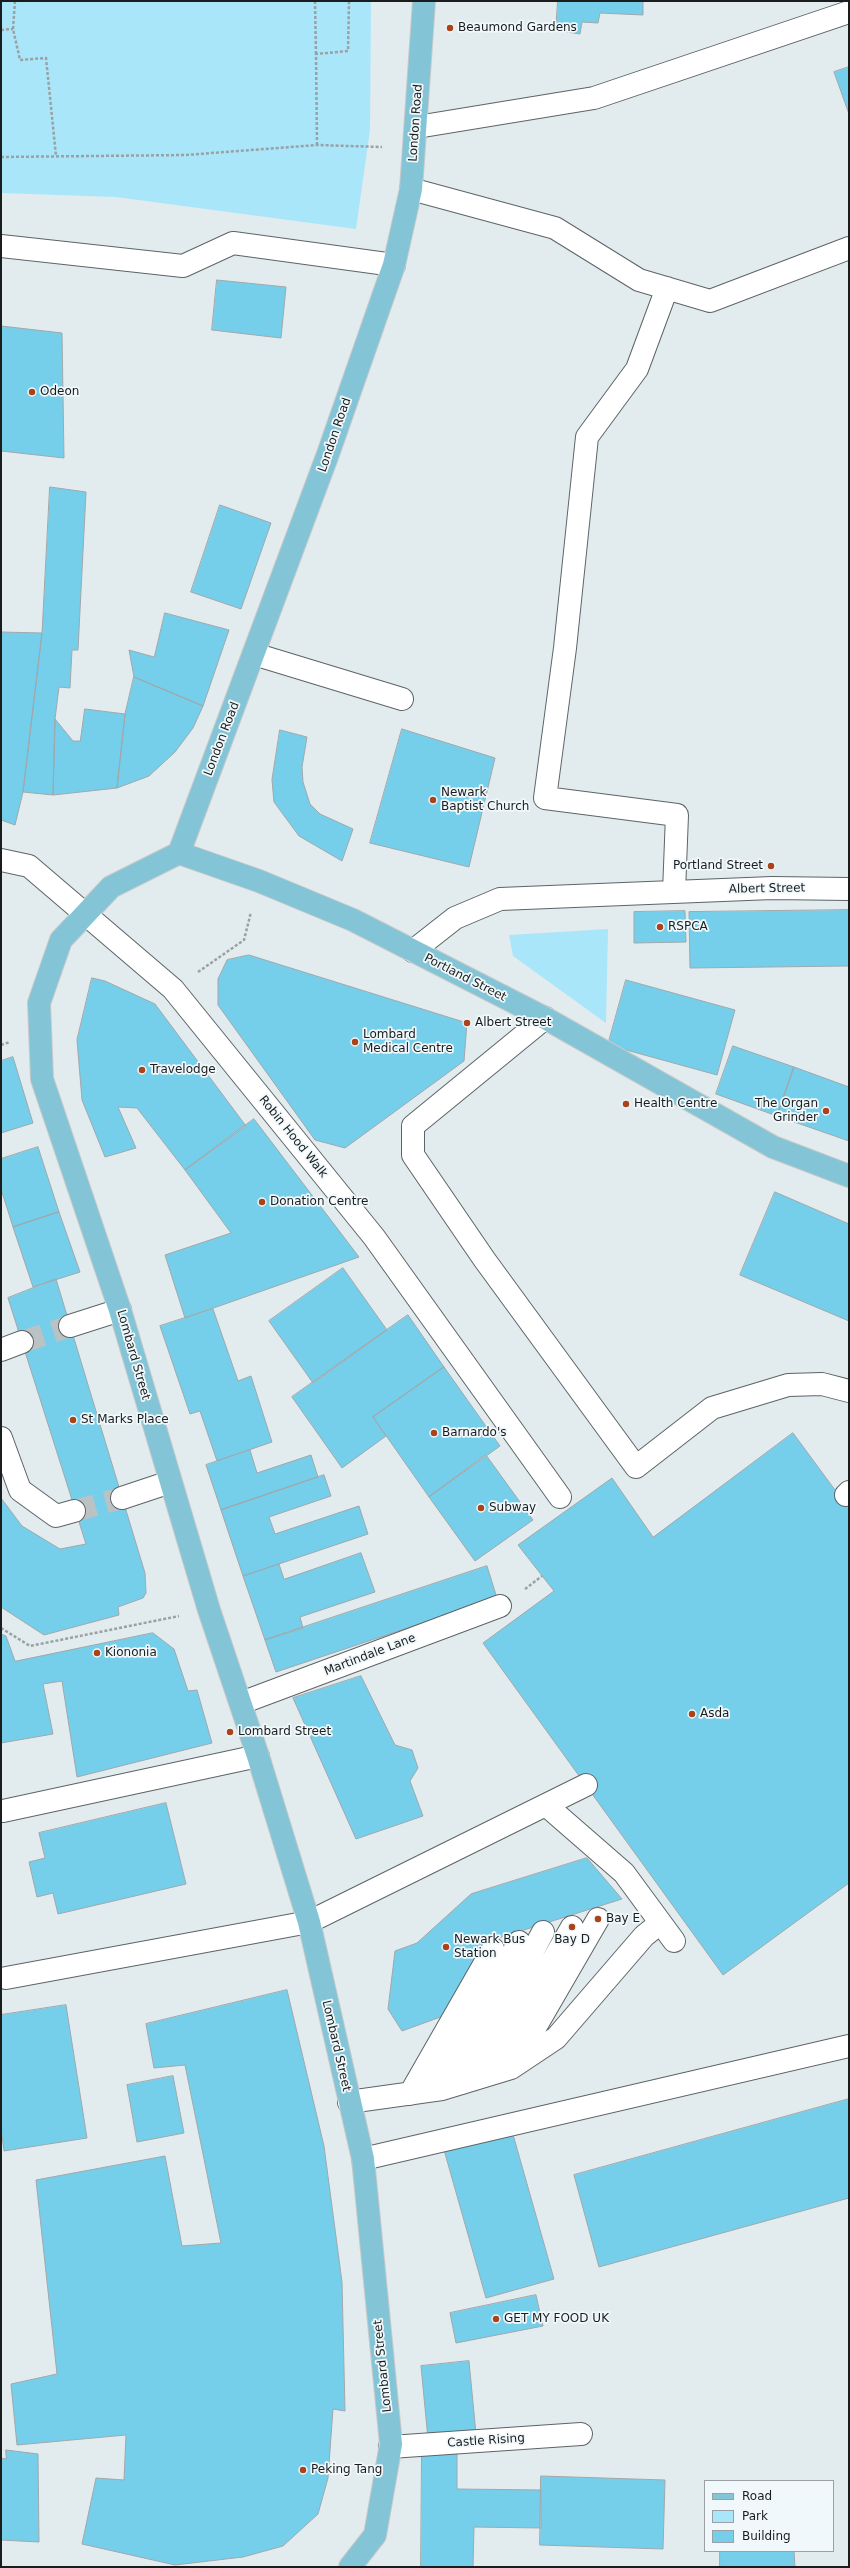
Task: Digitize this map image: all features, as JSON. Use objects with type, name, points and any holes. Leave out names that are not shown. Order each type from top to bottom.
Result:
[{"type":"main road","name":"London Road","points":[[180,853],[328,454],[394,265],[412,189],[424,1]]},
{"type":"main road","name":"Portland Street","points":[[180,853],[258,881],[354,920],[545,1018],[774,1147],[849,1176]]},
{"type":"main road","name":"Lombard Street","points":[[180,853],[112,887],[61,940],[38,1003],[42,1079],[120,1310],[209,1610],[258,1756],[309,1922],[363,2159],[390,2447],[375,2535],[350,2567]]},
{"type":"street","points":[[416,137],[594,98],[849,12]]},
{"type":"street","points":[[412,189],[555,228],[639,280],[710,301],[849,248]]},
{"type":"street","points":[[1,246],[183,266],[233,243],[394,265]]},
{"type":"street","points":[[667,288],[637,369],[587,436],[565,648],[545,798],[677,815],[674,892]]},
{"type":"street","points":[[254,654],[402,700]]},
{"type":"street","name":"Robin Hood Walk","points":[[1,860],[29,866],[86,913],[173,989],[374,1237],[560,1497]]},
{"type":"street","name":"Albert Street","points":[[413,951],[455,918],[500,900],[772,888],[849,889]]},
{"type":"street","points":[[545,1018],[413,1126],[412,1155],[484,1259],[636,1467],[712,1408],[788,1385],[822,1384],[849,1391]]},
{"type":"street","points":[[70,1326],[120,1310]]},
{"type":"street","points":[[1,1350],[22,1342]]},
{"type":"street","points":[[1,1438],[20,1490],[56,1516],[74,1511]]},
{"type":"street","points":[[122,1498],[170,1482]]},
{"type":"street","name":"Martindale Lane","points":[[241,1704],[500,1606]]},
{"type":"street","points":[[3,1811],[258,1756]]},
{"type":"street","points":[[6,1978],[309,1922],[547,1806],[586,1785]]},
{"type":"street","points":[[547,1806],[624,1873],[674,1941]]},
{"type":"street","points":[[512,2068],[598,1919]]},
{"type":"street","points":[[349,2102],[436,2090],[512,2068],[556,2038],[644,1936],[660,1923]]},
{"type":"street","points":[[487,2075],[572,1927]]},
{"type":"street","points":[[462,2083],[543,1932]]},
{"type":"street","points":[[436,2090],[519,1942]]},
{"type":"street","points":[[410,2094],[493,1949]]},
{"type":"street","points":[[363,2159],[849,2046]]},
{"type":"street","name":"Castle Rising","points":[[390,2447],[581,2434]]},
{"type":"path","points":[[15,1],[13,29],[20,60],[46,58],[56,156]]},
{"type":"path","points":[[315,1],[317,145]]},
{"type":"path","points":[[316,54],[348,51],[350,1]]},
{"type":"path","points":[[1,30],[13,29]]},
{"type":"path","points":[[1,157],[186,155],[416,137]]},
{"type":"path","points":[[173,989],[244,940],[258,881]]},
{"type":"path","points":[[1,1628],[30,1646],[209,1610]]},
{"type":"green space","points":[[1,1],[371,1],[370,130],[356,229],[116,197],[1,193]]},
{"type":"green space","points":[[608,929],[606,1023],[513,956],[509,935]]},
{"type":"building","points":[[558,1],[643,1],[643,15],[600,13],[598,23],[582,22],[580,34],[556,30]]},
{"type":"building","points":[[849,67],[849,114],[834,72]]},
{"type":"building","points":[[217,280],[286,287],[281,338],[212,330]]},
{"type":"building","name":"Odeon","points":[[1,326],[62,333],[64,458],[1,451]]},
{"type":"building","points":[[50,487],[86,492],[78,650],[72,650],[70,688],[59,687],[55,719],[53,795],[23,792],[42,633]]},
{"type":"building","points":[[220,505],[271,523],[241,609],[191,592]]},
{"type":"building","points":[[165,613],[229,630],[203,706],[134,677],[129,650],[154,657]]},
{"type":"building","points":[[1,632],[42,633],[23,792],[15,825],[1,820]]},
{"type":"building","points":[[134,677],[203,706],[193,728],[175,752],[149,776],[117,788],[125,714]]},
{"type":"building","points":[[85,709],[125,714],[117,788],[53,795],[55,719],[73,741],[80,741]]},
{"type":"building","name":"Newark Baptist Church","points":[[402,729],[495,758],[469,867],[370,843]]},
{"type":"building","points":[[280,730],[307,737],[302,767],[303,782],[310,804],[320,814],[353,829],[342,861],[299,836],[274,802],[272,780]]},
{"type":"building","points":[[849,910],[849,966],[690,968],[689,912]]},
{"type":"building","name":"RSPCA","points":[[685,911],[686,942],[634,943],[634,912]]},
{"type":"building","name":"Lombard Medical Centre","points":[[249,955],[467,1023],[464,1061],[345,1148],[315,1140],[218,1005],[218,979],[227,960]]},
{"type":"building","name":"Travelodge","points":[[92,978],[105,981],[155,1004],[246,1126],[185,1170],[137,1108],[118,1107],[136,1148],[105,1157],[82,1100],[77,1040]]},
{"type":"building","points":[[626,980],[735,1010],[717,1075],[608,1045]]},
{"type":"building","points":[[733,1046],[794,1067],[777,1116],[716,1094]]},
{"type":"building","points":[[13,1057],[33,1123],[1,1133],[1,1061]]},
{"type":"building","points":[[794,1067],[849,1087],[849,1141],[777,1116]]},
{"type":"building","name":"Donation Centre","points":[[254,1119],[359,1257],[185,1318],[165,1255],[231,1233],[185,1170]]},
{"type":"building","points":[[38,1147],[59,1212],[13,1227],[1,1189],[1,1159]]},
{"type":"building","points":[[775,1192],[849,1224],[849,1321],[740,1275]]},
{"type":"building","points":[[59,1212],[80,1272],[33,1287],[13,1227]]},
{"type":"building","points":[[343,1268],[387,1330],[313,1383],[269,1321]]},
{"type":"building","name":"St Marks Place","points":[[56,1279],[145,1573],[146,1593],[143,1598],[118,1607],[119,1615],[44,1635],[1,1607],[1,1498],[22,1526],[60,1549],[86,1544],[8,1298]]},
{"type":"building","points":[[213,1309],[238,1381],[251,1376],[272,1442],[217,1461],[200,1411],[190,1414],[160,1326]]},
{"type":"building","points":[[408,1315],[444,1367],[373,1417],[386,1436],[342,1468],[292,1397]]},
{"type":"building","points":[[444,1367],[500,1446],[429,1497],[373,1417]]},
{"type":"building","name":"Asda","points":[[793,1433],[849,1509],[849,1883],[723,1975],[483,1643],[554,1591],[518,1545],[612,1478],[653,1537]]},
{"type":"building","points":[[250,1450],[257,1473],[311,1455],[318,1477],[221,1510],[206,1465]]},
{"type":"building","name":"Subway","points":[[486,1455],[533,1520],[475,1561],[429,1497]]},
{"type":"building","points":[[324,1475],[331,1496],[269,1517],[275,1534],[359,1506],[368,1534],[243,1576],[221,1510]]},
{"type":"building","points":[[361,1553],[375,1592],[300,1617],[303,1628],[265,1640],[243,1576],[279,1564],[284,1579]]},
{"type":"building","points":[[487,1566],[497,1598],[276,1672],[265,1640]]},
{"type":"building","points":[[153,1633],[174,1649],[188,1691],[197,1690],[212,1743],[77,1777],[62,1681],[43,1684],[53,1734],[1,1743],[1,1634],[6,1636],[15,1661]]},
{"type":"building","points":[[361,1676],[395,1745],[412,1750],[418,1768],[410,1781],[423,1816],[356,1839],[293,1698]]},
{"type":"building","points":[[166,1803],[186,1884],[58,1914],[53,1893],[37,1897],[29,1862],[45,1858],[39,1833]]},
{"type":"building","name":"Newark Bus Station","points":[[587,1858],[622,1899],[489,1941],[446,2015],[402,2031],[388,2009],[395,1951],[417,1943],[471,1894]]},
{"type":"building","points":[[287,1990],[324,2146],[342,2282],[345,2411],[333,2409],[328,2478],[318,2514],[283,2546],[243,2557],[175,2565],[82,2544],[96,2478],[124,2480],[126,2435],[17,2445],[11,2384],[57,2374],[36,2180],[165,2156],[182,2246],[221,2243],[185,2065],[154,2068],[146,2024]]},
{"type":"building","points":[[66,2005],[87,2138],[4,2151],[1,2129],[1,2015]]},
{"type":"building","points":[[173,2076],[184,2133],[137,2142],[127,2085]]},
{"type":"building","points":[[849,2099],[849,2198],[599,2267],[574,2175]]},
{"type":"building","points":[[512,2131],[554,2279],[486,2298],[444,2150]]},
{"type":"building","name":"GET MY FOOD UK","points":[[536,2295],[543,2326],[456,2343],[450,2313]]},
{"type":"building","points":[[469,2361],[476,2434],[428,2439],[421,2366]]},
{"type":"building","points":[[422,2447],[457,2448],[457,2489],[541,2490],[541,2528],[474,2527],[473,2567],[421,2567]]},
{"type":"building","points":[[6,2450],[38,2454],[39,2542],[1,2540],[1,2458],[6,2459]]},
{"type":"building","points":[[541,2476],[665,2480],[663,2549],[540,2545]]},
{"type":"building","points":[[720,2552],[794,2552],[795,2567],[720,2567]]},
{"type":"tunnel","points":[[22,1342],[70,1326]]},
{"type":"tunnel","points":[[74,1511],[122,1498]]},
{"type":"place","name":"Beaumond Gardens","points":[[450,28]]},
{"type":"place","name":"Odeon","points":[[32,392]]},
{"type":"place","name":"Newark Baptist Church","points":[[433,800]]},
{"type":"place","name":"Portland Street","points":[[771,866]]},
{"type":"place","name":"RSPCA","points":[[660,927]]},
{"type":"place","name":"Albert Street","points":[[467,1023]]},
{"type":"place","name":"Lombard Medical Centre","points":[[355,1042]]},
{"type":"place","name":"Travelodge","points":[[142,1070]]},
{"type":"place","name":"Health Centre","points":[[626,1104]]},
{"type":"place","name":"The Organ Grinder","points":[[826,1111]]},
{"type":"place","name":"Donation Centre","points":[[262,1202]]},
{"type":"place","name":"St Marks Place","points":[[73,1420]]},
{"type":"place","name":"Barnardo's","points":[[434,1433]]},
{"type":"place","name":"Subway","points":[[481,1508]]},
{"type":"place","name":"Kiononia","points":[[97,1653]]},
{"type":"place","name":"Asda","points":[[692,1714]]},
{"type":"place","name":"Lombard Street","points":[[230,1732]]},
{"type":"place","name":"Bay E","points":[[598,1919]]},
{"type":"place","name":"Bay D","points":[[572,1927]]},
{"type":"place","name":"Newark Bus Station","points":[[446,1947]]},
{"type":"place","name":"GET MY FOOD UK","points":[[496,2319]]},
{"type":"place","name":"Peking Tang","points":[[303,2470]]}]
